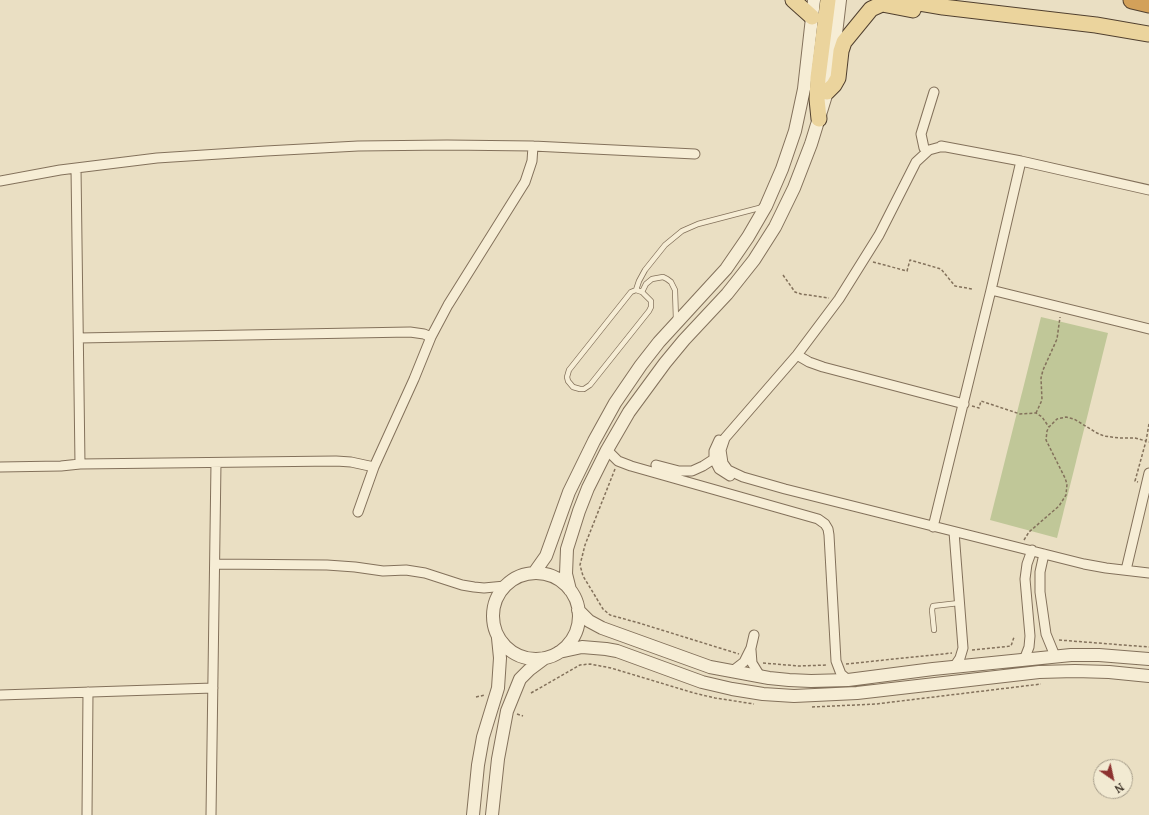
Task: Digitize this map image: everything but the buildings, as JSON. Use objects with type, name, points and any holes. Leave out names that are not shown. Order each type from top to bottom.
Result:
[{"type":"highway","points":[[1132,0],[1149,4]]},
{"type":"main road","points":[[792,0],[812,17]]},
{"type":"main road","points":[[819,119],[817,99],[818,78],[828,0]]},
{"type":"main road","points":[[902,0],[943,7],[1074,22],[1149,34]]},
{"type":"main road","points":[[826,92],[834,85],[838,78],[841,51],[844,42],[871,9],[878,5],[887,5],[929,13],[938,12],[943,7]]},
{"type":"street","points":[[534,573],[546,556],[569,492],[605,419],[641,365],[676,323],[726,269],[748,237],[766,206],[782,169],[795,131],[804,89],[814,0]]},
{"type":"street","points":[[570,590],[566,574],[567,549],[581,505],[606,451],[626,417],[665,363],[689,334],[727,294],[754,260],[784,210],[794,188],[819,119],[826,92],[835,42],[840,0]]},
{"type":"street","points":[[924,148],[921,134],[934,92]]},
{"type":"street","points":[[0,180],[76,168],[179,156],[315,148],[409,145],[533,146],[696,154]]},
{"type":"street","points":[[913,167],[915,158],[924,148],[935,145],[1021,161],[1149,190]]},
{"type":"street","points":[[358,512],[374,467],[414,379],[431,337],[448,305],[525,182],[532,161],[533,146]]},
{"type":"street","points":[[946,147],[929,150],[919,158],[879,235],[839,299],[797,355],[768,390],[733,428],[722,444],[717,465],[723,472],[732,477],[743,477],[933,527],[1032,550],[1084,564],[1149,572]]},
{"type":"street","points":[[933,527],[964,404],[1021,161]]},
{"type":"street","points":[[76,168],[80,464]]},
{"type":"street","points":[[991,290],[1149,329]]},
{"type":"street","points":[[79,338],[410,332],[424,334],[431,337]]},
{"type":"street","points":[[797,355],[809,362],[823,367],[964,404]]},
{"type":"street","points":[[591,446],[606,451],[618,461],[631,466],[818,519],[825,524],[829,535],[836,661],[841,674],[848,680]]},
{"type":"street","points":[[656,465],[686,472],[698,469],[718,456]]},
{"type":"street","points":[[0,467],[61,466],[80,464],[336,461],[351,462],[374,467]]},
{"type":"street","points":[[212,815],[216,463]]},
{"type":"street","points":[[1126,570],[1149,473]]},
{"type":"street","points":[[954,532],[963,651],[954,667]]},
{"type":"street","points":[[1024,660],[1029,647],[1030,636],[1025,571],[1032,550]]},
{"type":"street","points":[[1044,554],[1040,572],[1040,592],[1046,634],[1055,656]]},
{"type":"street","points":[[215,564],[327,565],[383,571],[406,570],[424,573],[462,585],[474,587],[489,588],[505,586]]},
{"type":"street","points":[[473,815],[478,764],[483,737],[498,688],[500,658],[498,638],[493,622],[493,612],[495,602],[499,594],[505,586],[520,576],[534,573],[556,578],[570,590],[575,598],[578,610],[578,622],[574,636],[559,652]]},
{"type":"street","points":[[1026,594],[1032,590],[1040,592]]},
{"type":"street","points":[[578,610],[589,622],[602,628],[710,667],[760,676],[811,681],[848,680],[1055,656],[1100,655],[1149,659]]},
{"type":"street","points":[[729,671],[735,669],[744,662],[751,648],[754,635]]},
{"type":"street","points":[[498,638],[508,650],[522,657],[537,659],[545,658]]},
{"type":"street","points":[[492,815],[498,759],[507,711],[520,679],[545,658],[559,652],[582,648],[617,651],[702,682],[763,694],[794,696],[857,693],[1038,672],[1109,672],[1149,676]]},
{"type":"street","points":[[751,648],[752,663],[760,676]]},
{"type":"street","points":[[963,651],[976,664]]},
{"type":"street","points":[[0,695],[213,688]]},
{"type":"street","points":[[87,815],[88,692]]},
{"type":"lane","points":[[639,291],[639,281],[645,270],[665,245],[682,231],[698,224],[766,206]]},
{"type":"lane","points":[[639,291],[651,301],[651,308],[649,311],[590,385],[584,389],[573,387],[568,381],[567,377],[569,370],[629,294],[639,291],[646,284],[656,278],[663,277],[671,282],[676,296],[676,323]]},
{"type":"lane","points":[[934,630],[933,606],[959,603]]},
{"type":"path","points":[[867,261],[906,271],[910,260],[941,269],[955,286],[972,289]]},
{"type":"path","points":[[783,275],[788,280],[792,290],[798,294],[839,299]]},
{"type":"path","points":[[1036,413],[1042,400],[1043,370],[1057,339],[1060,323],[1060,307]]},
{"type":"path","points":[[964,404],[979,408],[981,401],[1020,414],[1036,413],[1042,417],[1049,427]]},
{"type":"path","points":[[1022,548],[1024,540],[1029,532],[1059,506],[1066,495],[1067,484],[1065,478],[1046,440],[1049,427],[1057,419],[1066,417],[1074,419],[1104,436],[1135,438],[1149,442]]},
{"type":"path","points":[[1146,484],[1135,481],[1149,424]]},
{"type":"path","points":[[618,461],[585,545],[580,565],[583,576],[603,609],[610,615],[742,655]]},
{"type":"path","points":[[1046,634],[1049,633],[1052,639],[1149,647]]},
{"type":"path","points":[[841,665],[1011,646],[1014,637]]},
{"type":"path","points":[[758,661],[766,664],[779,665],[827,666]]},
{"type":"green space","points":[[1041,317],[1108,333],[1057,538],[990,520]]}]
